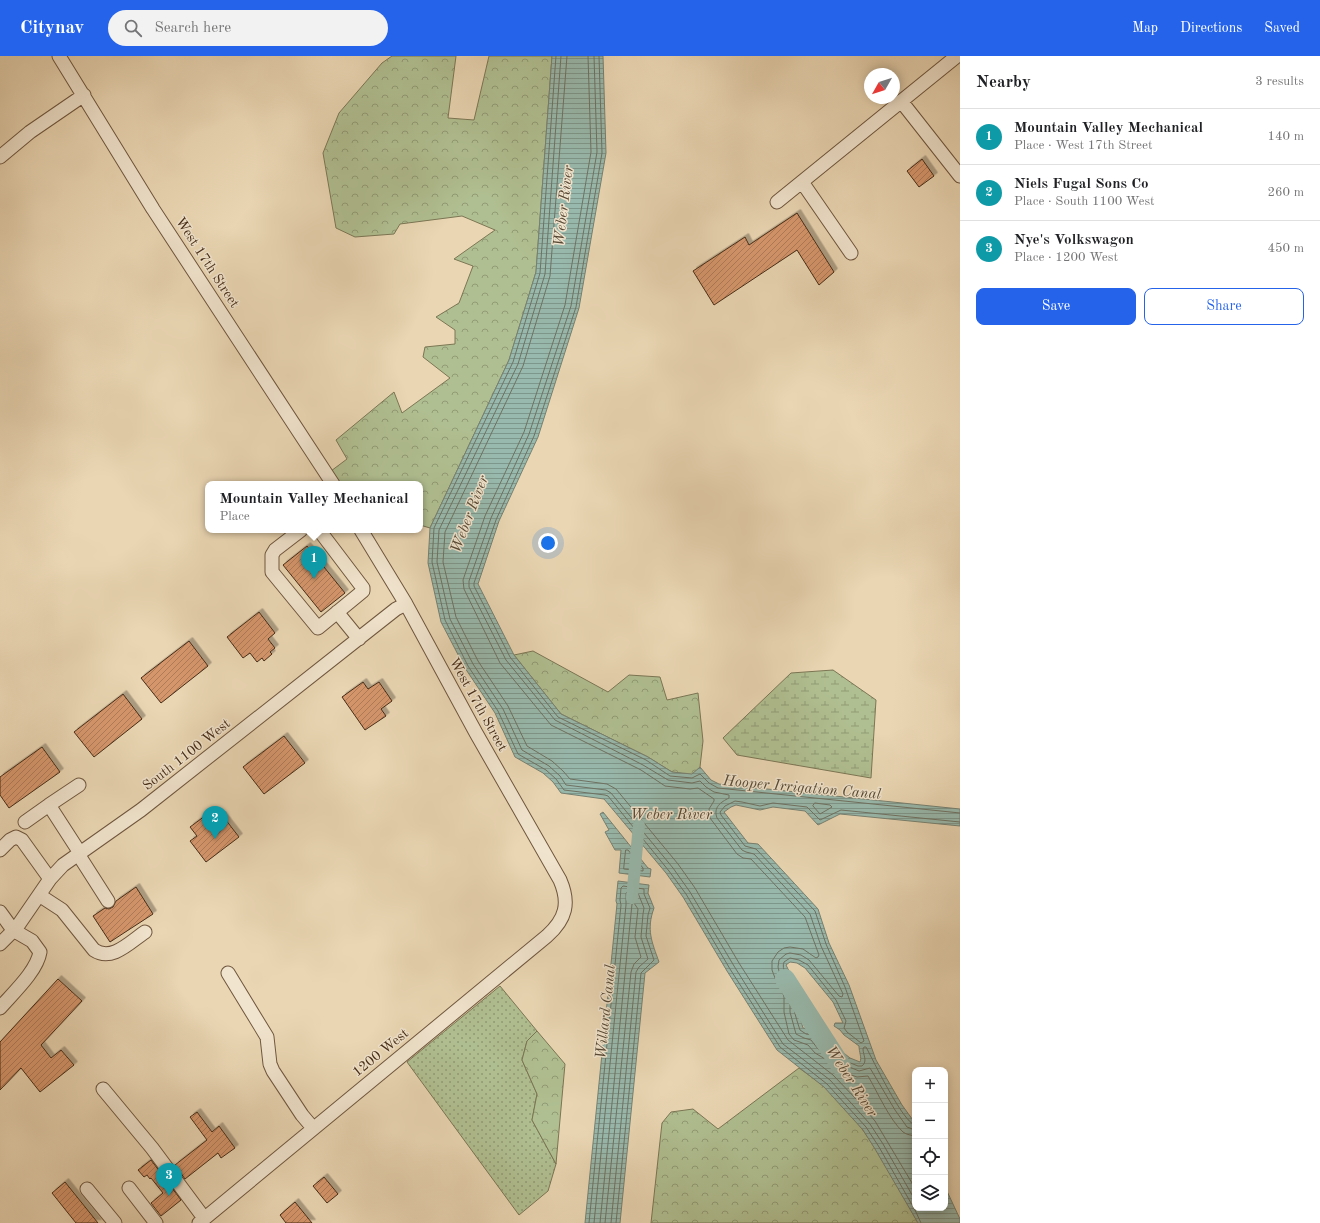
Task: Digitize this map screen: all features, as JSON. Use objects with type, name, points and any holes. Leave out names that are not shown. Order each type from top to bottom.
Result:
[{"type":"street","name":"West 17th Street","points":[[59,56],[154,209],[331,481]]},
{"type":"street","points":[[777,202],[957,56]]},
{"type":"street","points":[[0,157],[30,132],[84,96]]},
{"type":"street","points":[[901,101],[960,176]]},
{"type":"street","points":[[802,182],[852,253]]},
{"type":"street","points":[[297,533],[275,550],[272,555],[272,572],[318,628],[363,591],[361,583],[321,533]]},
{"type":"street","name":"West 17th Street","points":[[363,533],[406,604],[476,733],[560,880],[566,896]]},
{"type":"street","name":"South 1100 West","points":[[0,944],[13,930],[50,879],[63,865],[141,810],[396,609],[406,604]]},
{"type":"street","points":[[338,612],[359,639]]},
{"type":"street","points":[[25,822],[79,785]]},
{"type":"street","points":[[49,805],[108,901]]},
{"type":"street","points":[[0,850],[10,840],[16,837],[22,840],[50,879]]},
{"type":"street","points":[[39,895],[62,910],[94,950],[99,954],[117,952],[144,932]]},
{"type":"street","name":"1200 West","points":[[202,1221],[555,929],[563,916],[566,896]]},
{"type":"street","points":[[0,912],[13,930],[32,941],[40,952],[39,959],[32,971],[0,1008]]},
{"type":"street","points":[[228,973],[267,1037],[270,1064],[302,1114],[313,1128]]},
{"type":"street","points":[[103,1089],[152,1148],[202,1221]]},
{"type":"street","points":[[129,1188],[156,1223]]},
{"type":"street","points":[[87,1189],[115,1223]]},
{"type":"green space","points":[[392,56],[456,56],[448,118],[474,120],[489,56],[552,56],[536,272],[509,360],[430,528],[423,526],[423,481],[337,481],[331,471],[347,459],[336,440],[394,392],[402,413],[450,378],[423,357],[425,347],[455,344],[455,330],[436,317],[459,303],[473,266],[454,259],[495,230],[462,216],[400,224],[394,234],[355,237],[336,228],[323,153],[339,113],[382,63]]},
{"type":"green space","points":[[533,651],[608,692],[629,675],[660,677],[667,700],[698,693],[703,741],[700,767],[692,775],[672,772],[648,757],[561,714],[514,655]]},
{"type":"green space","points":[[833,670],[876,700],[871,778],[737,755],[723,738],[791,673]]},
{"type":"green space","points":[[500,986],[537,1031],[527,1041],[522,1060],[537,1094],[532,1120],[556,1164],[548,1191],[519,1215],[407,1062]]},
{"type":"green space","points":[[537,1031],[565,1064],[556,1164],[532,1120],[537,1094],[522,1060],[527,1041]]},
{"type":"green space","points":[[799,1068],[824,1086],[852,1116],[877,1150],[918,1223],[651,1223],[662,1123],[671,1112],[693,1109],[718,1129]]},
{"type":"water","name":"Weber River","points":[[552,56],[603,56],[606,153],[579,308],[538,437],[499,521],[478,584],[514,655],[561,714],[648,757],[672,772],[692,774],[700,767],[711,780],[719,784],[960,809],[960,826],[840,814],[818,825],[805,811],[773,807],[760,810],[736,805],[724,812],[748,843],[758,844],[818,909],[829,943],[849,985],[876,1060],[902,1105],[912,1119],[912,1211],[948,1211],[948,1193],[960,1219],[960,1223],[918,1223],[863,1130],[824,1087],[777,1050],[727,971],[683,897],[666,873],[604,799],[561,793],[553,782],[543,773],[515,757],[495,713],[465,668],[441,622],[428,563],[430,528],[509,360],[536,272]],"holes":[[[790,962],[797,963],[805,968],[833,1002],[843,1023],[835,1023],[834,1026],[859,1046],[860,1062],[850,1058],[840,1050],[824,1042],[816,1031],[803,1028],[798,1010],[799,995],[794,978],[786,965]]]},
{"type":"water","points":[[603,812],[648,868],[651,869],[650,877],[619,873],[621,850],[615,850],[605,832],[609,830],[600,814]]},
{"type":"water","points":[[618,881],[649,885],[648,893],[654,908],[650,929],[659,962],[645,973],[620,1223],[585,1223],[617,904]]},
{"type":"building","points":[[922,159],[934,176],[919,187],[907,171]]},
{"type":"building","points":[[797,213],[834,272],[819,285],[797,250],[714,305],[693,271],[745,237],[749,245]]},
{"type":"building","points":[[307,546],[345,593],[321,612],[283,565]]},
{"type":"building","points":[[259,612],[275,633],[268,639],[275,648],[270,652],[272,654],[264,661],[262,658],[257,662],[250,653],[243,658],[227,637]]},
{"type":"building","points":[[189,641],[208,666],[161,703],[141,678]]},
{"type":"building","points":[[363,682],[368,689],[379,682],[392,701],[381,709],[386,716],[365,730],[342,697]]},
{"type":"building","points":[[123,694],[142,719],[94,757],[74,732]]},
{"type":"building","points":[[284,736],[305,763],[264,794],[243,767]]},
{"type":"building","points":[[42,747],[60,772],[9,808],[0,795],[0,777]]},
{"type":"building","points":[[209,813],[214,821],[222,815],[239,837],[206,862],[190,841],[197,836],[190,827]]},
{"type":"building","points":[[136,887],[153,914],[110,942],[93,916],[105,908],[109,909],[113,907],[116,901]]},
{"type":"building","points":[[58,979],[82,1001],[41,1045],[51,1058],[61,1050],[74,1065],[40,1092],[21,1068],[0,1090],[0,1042]]},
{"type":"building","points":[[197,1112],[212,1132],[219,1126],[235,1148],[221,1158],[218,1153],[185,1179],[175,1165],[207,1140],[190,1117]]},
{"type":"building","points":[[151,1160],[181,1200],[161,1216],[151,1203],[163,1193],[151,1178],[150,1179],[147,1175],[144,1177],[138,1170]]},
{"type":"building","points":[[324,1177],[338,1194],[327,1203],[313,1186]]},
{"type":"building","points":[[65,1182],[98,1223],[76,1223],[52,1193]]},
{"type":"building","points":[[295,1202],[312,1223],[286,1223],[280,1215]]},
{"type":"waterway","name":"Willard Canal","points":[[632,898],[639,825]]},
{"type":"waterway","name":"Weber River","points":[[785,979],[841,1066]]},
{"type":"place","name":"Mountain Valley Mechanical","points":[[314,579]]},
{"type":"place","name":"Niels Fugal Sons Co","points":[[215,839]]},
{"type":"place","name":"Nye's Volkswagon","points":[[169,1196]]},
{"type":"water label","name":"Hooper Irrigation Canal","points":[[802,787]]}]
